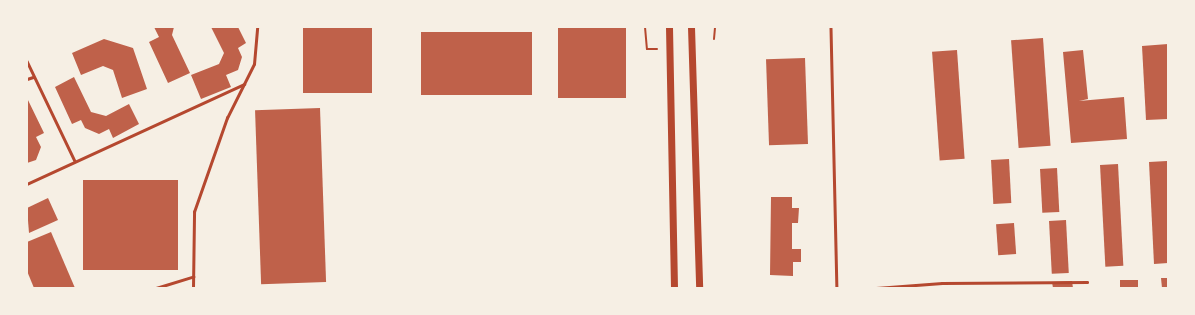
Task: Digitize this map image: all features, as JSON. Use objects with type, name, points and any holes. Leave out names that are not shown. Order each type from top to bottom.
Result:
[{"type":"main road","points":[[669,27],[674,288]]},
{"type":"main road","points":[[691,27],[699,288]]},
{"type":"lane","points":[[193,288],[194,212],[227,118],[254,64],[257,27]]},
{"type":"lane","points":[[826,27],[839,27]]},
{"type":"lane","points":[[831,28],[837,288]]},
{"type":"lane","points":[[27,61],[33,77],[75,162]]},
{"type":"lane","points":[[27,79],[33,77]]},
{"type":"lane","points":[[27,184],[244,84]]},
{"type":"lane","points":[[156,288],[193,277]]},
{"type":"lane","points":[[876,288],[942,283],[1087,282]]},
{"type":"path","points":[[645,27],[647,49],[657,49]]},
{"type":"path","points":[[714,39],[715,27]]},
{"type":"building","points":[[154,27],[174,27],[172,35],[190,73],[168,83],[149,42],[159,37]]},
{"type":"building","points":[[211,27],[238,27],[246,43],[238,48],[242,57],[238,70],[226,75],[231,87],[201,99],[191,75],[219,64],[224,53]]},
{"type":"building","points":[[303,27],[372,27],[372,93],[303,93]]},
{"type":"building","points":[[558,27],[626,27],[626,98],[558,98]]},
{"type":"building","points":[[421,32],[532,32],[532,95],[421,95]]},
{"type":"building","points":[[1043,38],[1051,146],[1019,148],[1011,40]]},
{"type":"building","points":[[104,39],[133,48],[147,89],[122,98],[113,70],[103,66],[81,75],[72,53]]},
{"type":"building","points":[[1168,44],[1168,119],[1146,120],[1142,46]]},
{"type":"building","points":[[957,50],[965,159],[940,160],[932,52]]},
{"type":"building","points":[[1083,50],[1088,99],[1079,101],[1124,97],[1127,139],[1071,143],[1063,52]]},
{"type":"building","points":[[805,58],[808,144],[769,145],[766,59]]},
{"type":"building","points":[[74,77],[91,112],[106,116],[129,104],[139,124],[113,138],[109,129],[99,134],[85,128],[81,120],[72,124],[55,87]]},
{"type":"building","points":[[27,98],[44,133],[36,137],[41,147],[36,160],[27,163]]},
{"type":"building","points":[[320,108],[326,282],[261,284],[255,110]]},
{"type":"building","points":[[1009,159],[1011,203],[993,204],[991,160]]},
{"type":"building","points":[[1167,161],[1168,263],[1154,264],[1149,162]]},
{"type":"building","points":[[1118,164],[1123,266],[1105,267],[1100,165]]},
{"type":"building","points":[[1057,168],[1059,212],[1042,213],[1040,169]]},
{"type":"building","points":[[83,180],[178,180],[178,270],[83,270]]},
{"type":"building","points":[[771,197],[792,197],[792,208],[799,208],[798,223],[792,223],[792,249],[801,249],[801,262],[793,262],[793,276],[770,275]]},
{"type":"building","points":[[48,198],[58,220],[29,233],[27,208]]},
{"type":"building","points":[[1066,220],[1069,273],[1052,274],[1049,221]]},
{"type":"building","points":[[1014,223],[1016,254],[998,255],[996,224]]},
{"type":"building","points":[[51,232],[75,288],[34,288],[27,271],[27,242]]},
{"type":"building","points":[[1161,278],[1168,278],[1168,288],[1162,288]]},
{"type":"building","points":[[1120,280],[1138,280],[1138,288],[1120,288]]},
{"type":"building","points":[[1072,281],[1073,288],[1053,288],[1052,282]]}]
